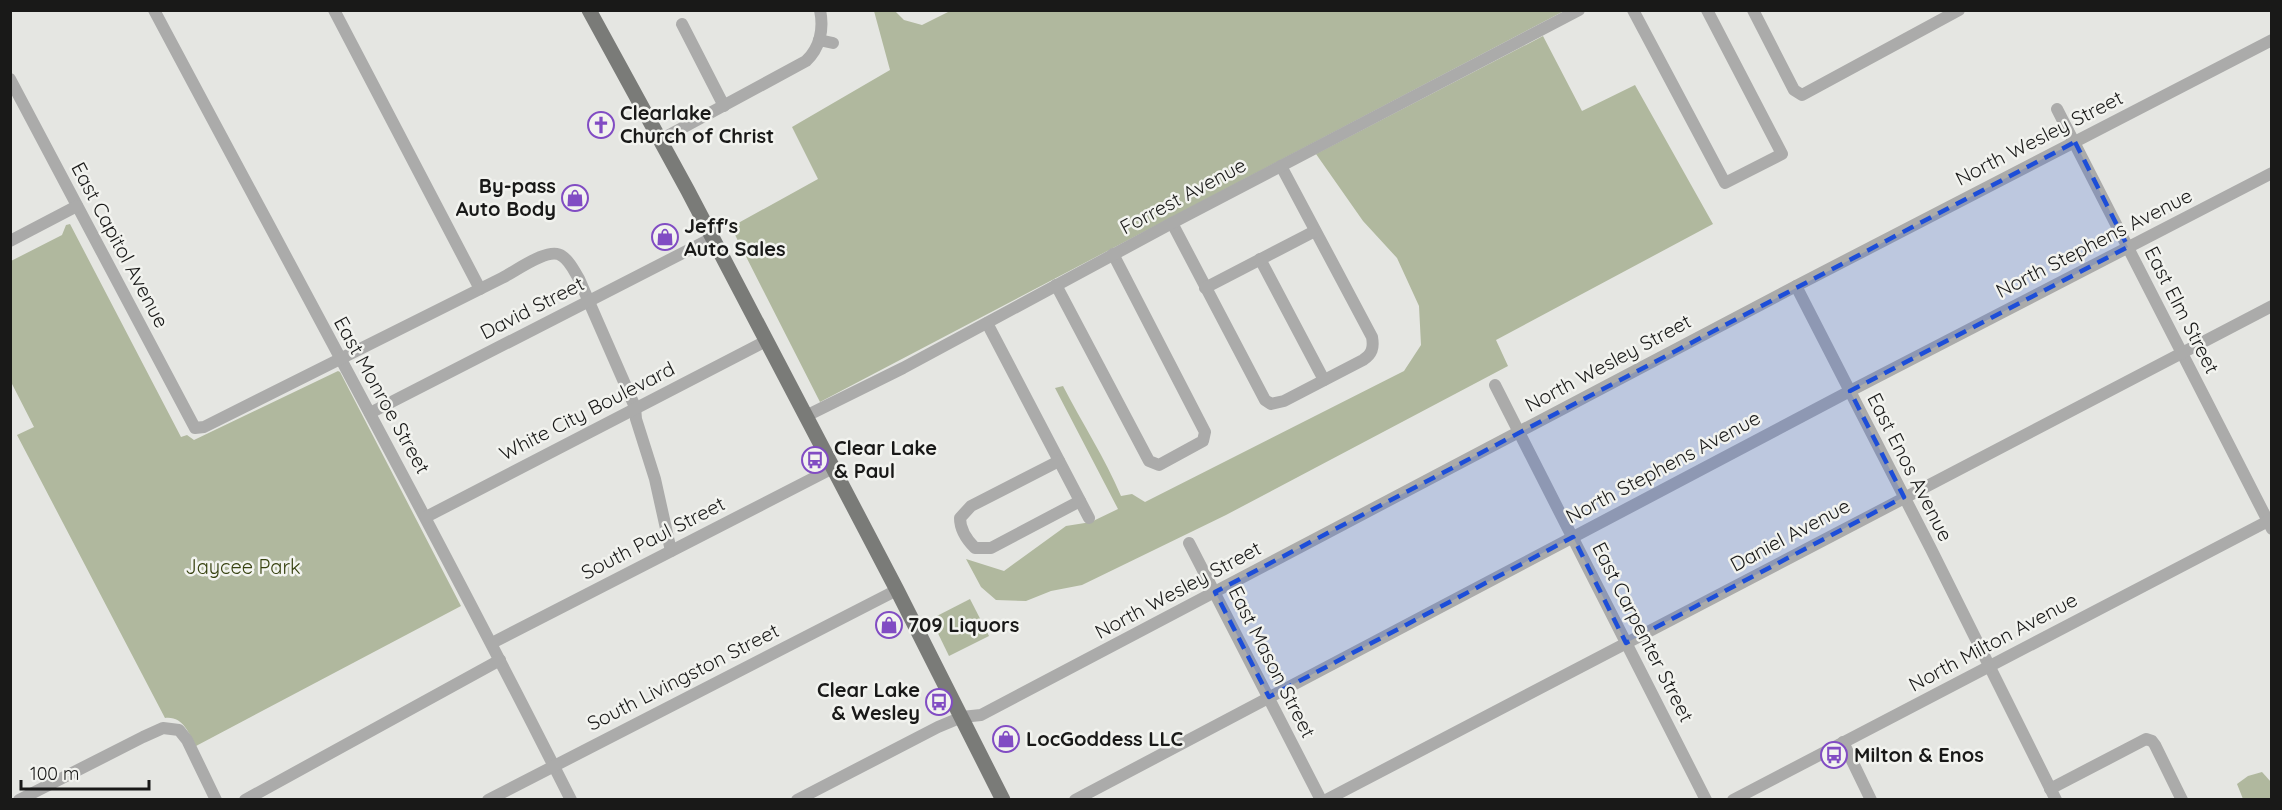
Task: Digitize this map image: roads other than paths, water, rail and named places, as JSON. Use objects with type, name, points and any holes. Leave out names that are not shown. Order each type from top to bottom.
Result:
[{"type":"main road","points":[[589,10],[806,416],[1003,800]]},
{"type":"street","name":"East Monroe Street","points":[[154,10],[426,516],[571,800]]},
{"type":"street","points":[[334,10],[480,289]]},
{"type":"street","points":[[660,140],[806,61],[813,54],[819,40],[822,21],[820,10]]},
{"type":"street","name":"Forrest Avenue","points":[[806,416],[987,323],[1113,254],[1579,10]]},
{"type":"street","points":[[1634,10],[1725,183],[1782,154],[1707,10]]},
{"type":"street","points":[[1753,10],[1794,90],[1802,94],[1959,10]]},
{"type":"street","points":[[682,24],[724,106]]},
{"type":"street","points":[[819,40],[833,43]]},
{"type":"street","name":"North Wesley Street","points":[[797,800],[962,717],[981,715],[1796,286],[2271,40]]},
{"type":"street","name":"East Capitol Avenue","points":[[10,79],[195,428],[204,427],[341,360]]},
{"type":"street","name":"East Elm Street","points":[[2057,109],[2270,523]]},
{"type":"street","points":[[1172,223],[1264,400],[1277,404],[1324,380],[1369,356],[1374,344],[1281,166]]},
{"type":"street","name":"North Stephens Avenue","points":[[1075,800],[1850,391],[2271,173]]},
{"type":"street","points":[[10,241],[77,206]]},
{"type":"street","points":[[1205,288],[1315,231]]},
{"type":"street","name":"David Street","points":[[370,413],[712,238]]},
{"type":"street","points":[[341,360],[540,257],[555,253],[561,255],[570,263],[589,300],[635,407],[637,421],[655,479],[671,551]]},
{"type":"street","points":[[1056,285],[1149,461],[1159,465],[1203,441],[1205,432],[1113,254]]},
{"type":"street","points":[[1260,259],[1324,380]]},
{"type":"street","name":"East Enos Avenue","points":[[1796,286],[2053,794]]},
{"type":"street","name":"Daniel Avenue","points":[[1326,800],[2271,306]]},
{"type":"street","points":[[987,323],[1089,518]]},
{"type":"street","name":"White City Boulevard","points":[[426,516],[766,341]]},
{"type":"street","name":"East Carpenter Street","points":[[1495,385],[1706,800]]},
{"type":"street","points":[[1059,460],[971,506],[960,518],[960,527],[968,542],[975,548],[992,548],[1080,501]]},
{"type":"street","name":"South Paul Street","points":[[492,644],[833,468]]},
{"type":"street","name":"North Milton Avenue","points":[[1733,800],[2270,523]]},
{"type":"street","name":"East Mason Street","points":[[1189,543],[1321,800]]},
{"type":"street","name":"South Livingston Street","points":[[488,800],[897,590]]},
{"type":"street","points":[[245,800],[501,660]]},
{"type":"street","points":[[19,800],[163,728],[172,728],[183,734],[216,800]]},
{"type":"street","points":[[2053,794],[2146,739],[2155,745],[2182,800]]},
{"type":"street","points":[[1842,742],[1871,800]]},
{"type":"place","name":"Clearlake Church of Christ","points":[[601,125]]},
{"type":"place","name":"By-pass Auto Body","points":[[575,198]]},
{"type":"place","name":"Jeff's Auto Sales","points":[[665,237]]},
{"type":"place","name":"Clear Lake & Paul","points":[[815,460]]},
{"type":"place","name":"709 Liquors","points":[[889,625]]},
{"type":"place","name":"Clear Lake & Wesley","points":[[939,702]]},
{"type":"place","name":"LocGoddess LLC","points":[[1006,739]]},
{"type":"place","name":"Milton & Enos","points":[[1834,755]]},
{"type":"park label","name":"Jaycee Park","points":[[243,567]]}]
